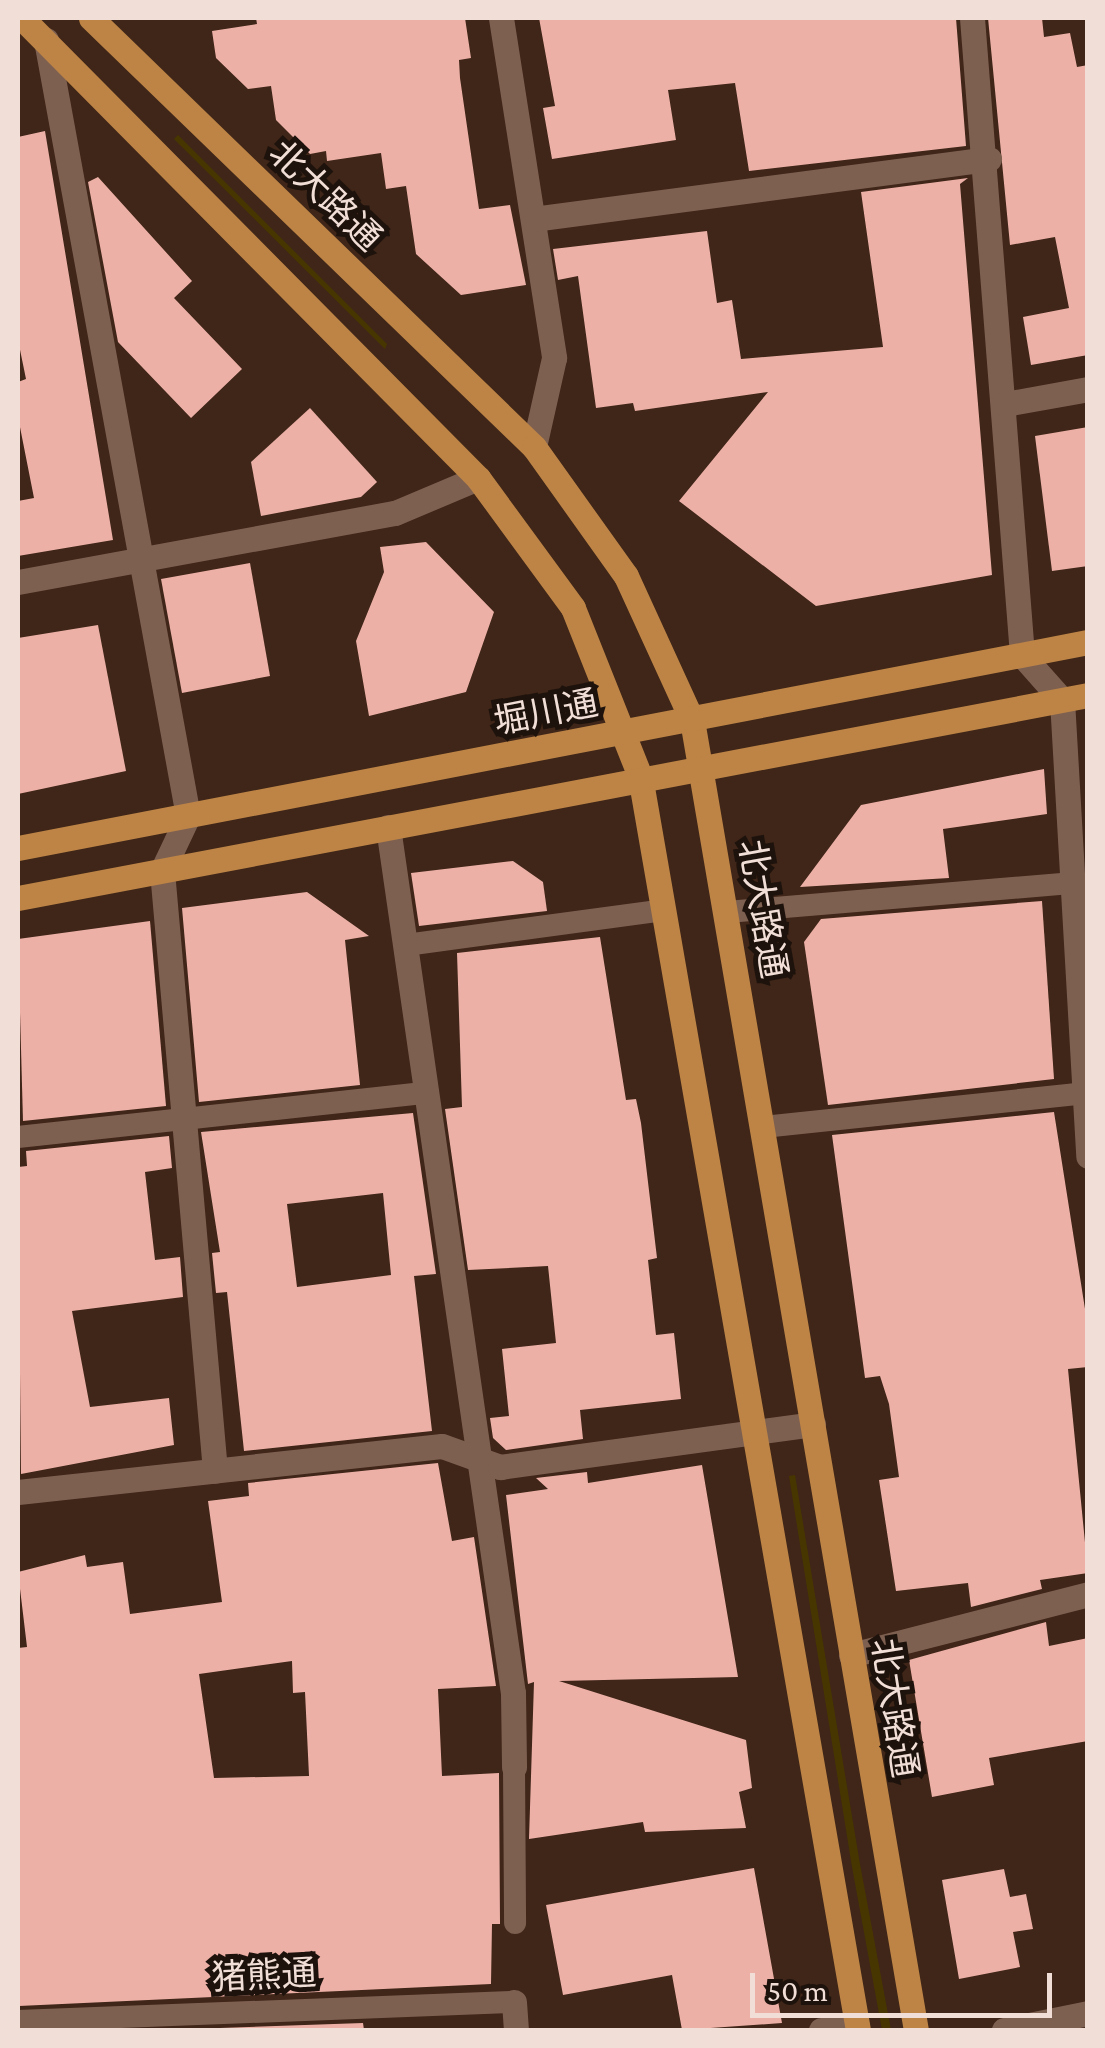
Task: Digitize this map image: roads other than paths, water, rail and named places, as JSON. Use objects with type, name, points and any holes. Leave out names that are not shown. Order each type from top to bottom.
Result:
[{"type":"main road","points":[[22,18],[478,478],[573,608],[640,776],[858,2027]]},
{"type":"main road","name":"北大路通","points":[[91,18],[534,447],[626,576],[692,720],[916,2030]]},
{"type":"main road","name":"堀川通","points":[[18,848],[1088,642]]},
{"type":"main road","points":[[18,898],[640,776],[702,768],[1075,698]]},
{"type":"street","points":[[501,18],[554,358],[534,447]]},
{"type":"street","points":[[972,18],[989,159],[1022,655],[1075,698],[1072,883],[1079,1094],[1088,1156]]},
{"type":"street","points":[[46,40],[188,816],[162,871],[215,1471]]},
{"type":"street","points":[[532,220],[989,159]]},
{"type":"street","points":[[1006,404],[1088,390]]},
{"type":"street","points":[[18,582],[394,513],[478,478]]},
{"type":"street","points":[[388,826],[512,1694],[514,1767]]},
{"type":"street","points":[[18,1492],[442,1446],[500,1467],[813,1424]]},
{"type":"street","points":[[850,1655],[1088,1594]]},
{"type":"street","points":[[514,2002],[516,2030]]},
{"type":"street","points":[[1004,2030],[1088,2013]]},
{"type":"street","points":[[821,2030],[858,2027]]},
{"type":"lane","points":[[727,912],[1072,883]]},
{"type":"lane","points":[[406,945],[664,910]]},
{"type":"lane","points":[[18,1137],[426,1093]]},
{"type":"lane","points":[[763,1127],[1079,1094]]},
{"type":"lane","points":[[514,1767],[516,1923]]},
{"type":"lane","name":"猪熊通","points":[[18,2021],[514,2002]]}]
